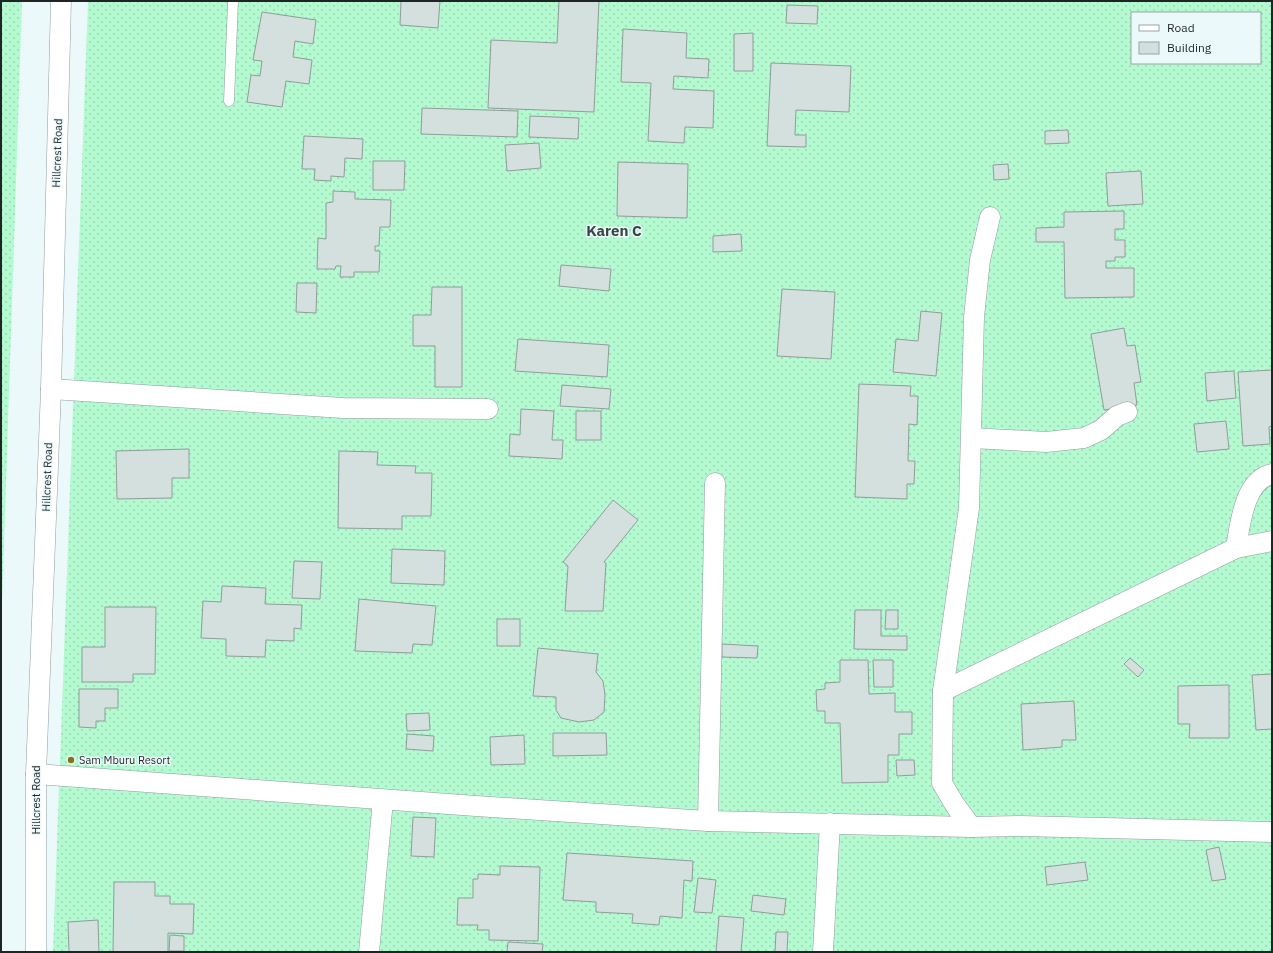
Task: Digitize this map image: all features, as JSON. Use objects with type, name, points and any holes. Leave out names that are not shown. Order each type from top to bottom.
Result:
[{"type":"street","name":"Hillcrest Road","points":[[36,952],[36,774],[51,389],[61,1]]},
{"type":"street","points":[[971,827],[955,805],[942,783],[943,691],[969,508],[974,317],[980,260],[990,217]]},
{"type":"street","points":[[51,389],[342,408],[488,409]]},
{"type":"street","points":[[972,438],[1046,442],[1084,438],[1101,430],[1117,416],[1127,412]]},
{"type":"street","points":[[1236,548],[1242,515],[1249,496],[1260,481],[1272,474]]},
{"type":"street","points":[[708,820],[715,483]]},
{"type":"street","points":[[943,691],[1236,548],[1272,541]]},
{"type":"street","points":[[36,774],[383,800],[708,820],[971,827],[1020,826],[1272,832]]},
{"type":"street","points":[[369,952],[383,800]]},
{"type":"street","points":[[823,952],[830,823]]},
{"type":"lane","points":[[229,101],[233,1]]},
{"type":"green space","points":[[1,1],[22,1],[1,633]]},
{"type":"green space","points":[[88,1],[1272,1],[1272,952],[53,952]]},
{"type":"building","points":[[401,1],[440,1],[438,28],[400,25]]},
{"type":"building","points":[[559,1],[599,1],[594,112],[488,108],[491,40],[557,43]]},
{"type":"building","points":[[787,5],[818,6],[817,24],[786,23]]},
{"type":"building","points":[[262,12],[316,20],[313,44],[295,41],[293,57],[312,60],[309,84],[286,81],[282,107],[247,102],[251,75],[260,76],[262,61],[253,60]]},
{"type":"building","points":[[623,29],[687,33],[686,58],[709,59],[708,78],[674,76],[673,89],[714,91],[713,128],[685,127],[684,143],[648,141],[651,83],[621,82]]},
{"type":"building","points":[[753,33],[753,71],[734,71],[734,34]]},
{"type":"building","points":[[771,63],[851,66],[849,112],[796,110],[795,135],[806,135],[806,147],[767,146]]},
{"type":"building","points":[[422,108],[518,111],[517,137],[421,134]]},
{"type":"building","points":[[530,116],[579,118],[578,139],[529,137]]},
{"type":"building","points":[[1068,130],[1069,143],[1045,144],[1045,131]]},
{"type":"building","points":[[304,136],[363,139],[362,159],[345,158],[344,177],[331,176],[331,181],[314,180],[315,169],[302,169]]},
{"type":"building","points":[[539,143],[541,168],[507,171],[505,145]]},
{"type":"building","points":[[373,161],[405,161],[404,190],[373,190]]},
{"type":"building","points":[[618,162],[688,164],[687,218],[617,216]]},
{"type":"building","points":[[1008,164],[1009,179],[994,180],[993,165]]},
{"type":"building","points":[[1141,171],[1143,204],[1108,206],[1106,173]]},
{"type":"building","points":[[333,191],[355,192],[355,199],[391,200],[390,227],[380,227],[379,246],[375,246],[375,251],[380,251],[379,272],[354,272],[354,277],[340,277],[341,266],[336,266],[335,269],[317,269],[318,238],[326,239],[326,203],[333,202]]},
{"type":"building","points":[[1124,211],[1124,229],[1115,229],[1115,240],[1125,240],[1125,257],[1115,257],[1115,261],[1106,261],[1106,268],[1134,268],[1134,297],[1065,298],[1064,242],[1036,242],[1036,228],[1064,227],[1064,212]]},
{"type":"building","points":[[741,234],[742,251],[713,252],[713,236]]},
{"type":"building","points":[[561,265],[611,269],[609,291],[559,286]]},
{"type":"building","points":[[297,283],[317,283],[316,313],[296,312]]},
{"type":"building","points":[[432,287],[462,287],[462,387],[435,387],[435,346],[413,346],[413,315],[431,315]]},
{"type":"building","points":[[782,289],[835,292],[831,359],[777,356]]},
{"type":"building","points":[[921,311],[942,313],[936,376],[893,372],[896,339],[918,341]]},
{"type":"building","points":[[1124,328],[1127,346],[1135,345],[1141,382],[1134,383],[1137,405],[1104,410],[1091,334]]},
{"type":"building","points":[[518,339],[609,345],[607,377],[515,371]]},
{"type":"building","points":[[1272,370],[1272,426],[1269,427],[1270,444],[1243,446],[1238,372]]},
{"type":"building","points":[[1234,371],[1236,398],[1207,401],[1205,373]]},
{"type":"building","points":[[859,384],[911,386],[910,396],[918,396],[917,425],[909,424],[908,461],[915,461],[914,484],[907,484],[907,499],[855,497]]},
{"type":"building","points":[[562,385],[611,389],[609,409],[560,406]]},
{"type":"building","points":[[521,409],[554,411],[552,440],[563,440],[562,459],[509,456],[510,434],[520,435]]},
{"type":"building","points":[[576,411],[601,411],[601,440],[576,440]]},
{"type":"building","points":[[1226,421],[1229,449],[1197,452],[1194,424]]},
{"type":"building","points":[[189,449],[189,478],[172,478],[172,498],[117,499],[116,451]]},
{"type":"building","points":[[339,451],[378,452],[377,465],[416,466],[415,473],[432,473],[431,516],[402,516],[402,529],[338,528]]},
{"type":"building","points":[[613,500],[638,520],[604,562],[606,563],[603,611],[565,611],[568,566],[563,562]]},
{"type":"building","points":[[392,549],[445,551],[444,585],[391,583]]},
{"type":"building","points":[[294,561],[322,562],[320,599],[292,598]]},
{"type":"building","points":[[222,586],[266,588],[265,604],[302,605],[301,629],[294,628],[294,641],[266,640],[265,657],[226,656],[226,639],[201,638],[203,601],[221,602]]},
{"type":"building","points":[[359,599],[436,606],[432,645],[413,644],[412,653],[355,651]]},
{"type":"building","points":[[105,607],[156,607],[155,674],[133,674],[133,682],[82,682],[82,647],[105,647]]},
{"type":"building","points":[[855,610],[881,610],[881,636],[907,636],[907,650],[854,649]]},
{"type":"building","points":[[886,610],[898,610],[898,629],[885,629]]},
{"type":"building","points":[[497,619],[520,619],[520,646],[497,646]]},
{"type":"building","points":[[722,644],[758,646],[757,658],[722,657]]},
{"type":"building","points":[[538,648],[598,654],[596,672],[603,681],[605,695],[604,712],[594,720],[579,722],[561,718],[556,710],[556,697],[533,696]]},
{"type":"building","points":[[1130,658],[1144,670],[1138,677],[1124,664]]},
{"type":"building","points":[[840,660],[868,660],[869,694],[895,693],[895,712],[912,712],[912,734],[899,734],[899,755],[888,755],[888,782],[842,783],[840,723],[825,723],[825,711],[817,711],[816,690],[825,689],[825,683],[840,682]]},
{"type":"building","points":[[873,660],[893,660],[893,687],[874,687]]},
{"type":"building","points":[[1272,674],[1272,729],[1256,730],[1252,675]]},
{"type":"building","points":[[1229,685],[1229,738],[1189,738],[1190,724],[1178,724],[1178,686]]},
{"type":"building","points":[[79,689],[118,689],[118,708],[105,708],[105,721],[96,721],[96,728],[79,727]]},
{"type":"building","points":[[1074,701],[1076,740],[1062,740],[1062,747],[1023,750],[1021,704]]},
{"type":"building","points":[[429,713],[430,730],[407,731],[406,714]]},
{"type":"building","points":[[553,733],[606,733],[607,755],[553,756]]},
{"type":"building","points":[[407,734],[434,736],[433,751],[406,749]]},
{"type":"building","points":[[524,735],[525,764],[491,765],[490,737]]},
{"type":"building","points":[[896,760],[914,760],[915,775],[897,776]]},
{"type":"building","points":[[413,817],[436,818],[434,857],[411,856]]},
{"type":"building","points":[[1219,847],[1226,879],[1212,881],[1206,850]]},
{"type":"building","points":[[567,853],[693,861],[692,881],[684,880],[682,918],[660,916],[659,925],[632,923],[633,914],[596,912],[596,902],[563,900]]},
{"type":"building","points":[[1085,862],[1088,880],[1047,885],[1045,867]]},
{"type":"building","points":[[500,866],[540,867],[538,941],[489,940],[489,930],[477,930],[478,925],[457,925],[458,898],[473,898],[473,879],[478,879],[478,874],[500,875]]},
{"type":"building","points":[[698,878],[716,880],[712,913],[694,912]]},
{"type":"building","points":[[114,882],[155,882],[155,896],[170,896],[170,904],[194,904],[193,934],[168,933],[168,952],[113,952]]},
{"type":"building","points":[[753,895],[786,899],[784,915],[751,911]]},
{"type":"building","points":[[719,916],[744,918],[741,952],[716,952]]},
{"type":"building","points":[[98,920],[99,952],[69,952],[68,922]]},
{"type":"building","points":[[776,932],[788,932],[787,952],[775,952]]},
{"type":"building","points":[[170,935],[184,936],[184,951],[169,951]]},
{"type":"building","points":[[508,942],[543,944],[542,952],[507,952]]},
{"type":"place","name":"Sam Mburu Resort","points":[[71,760]]},
{"type":"district","name":"Karen C","points":[[614,231]]}]
